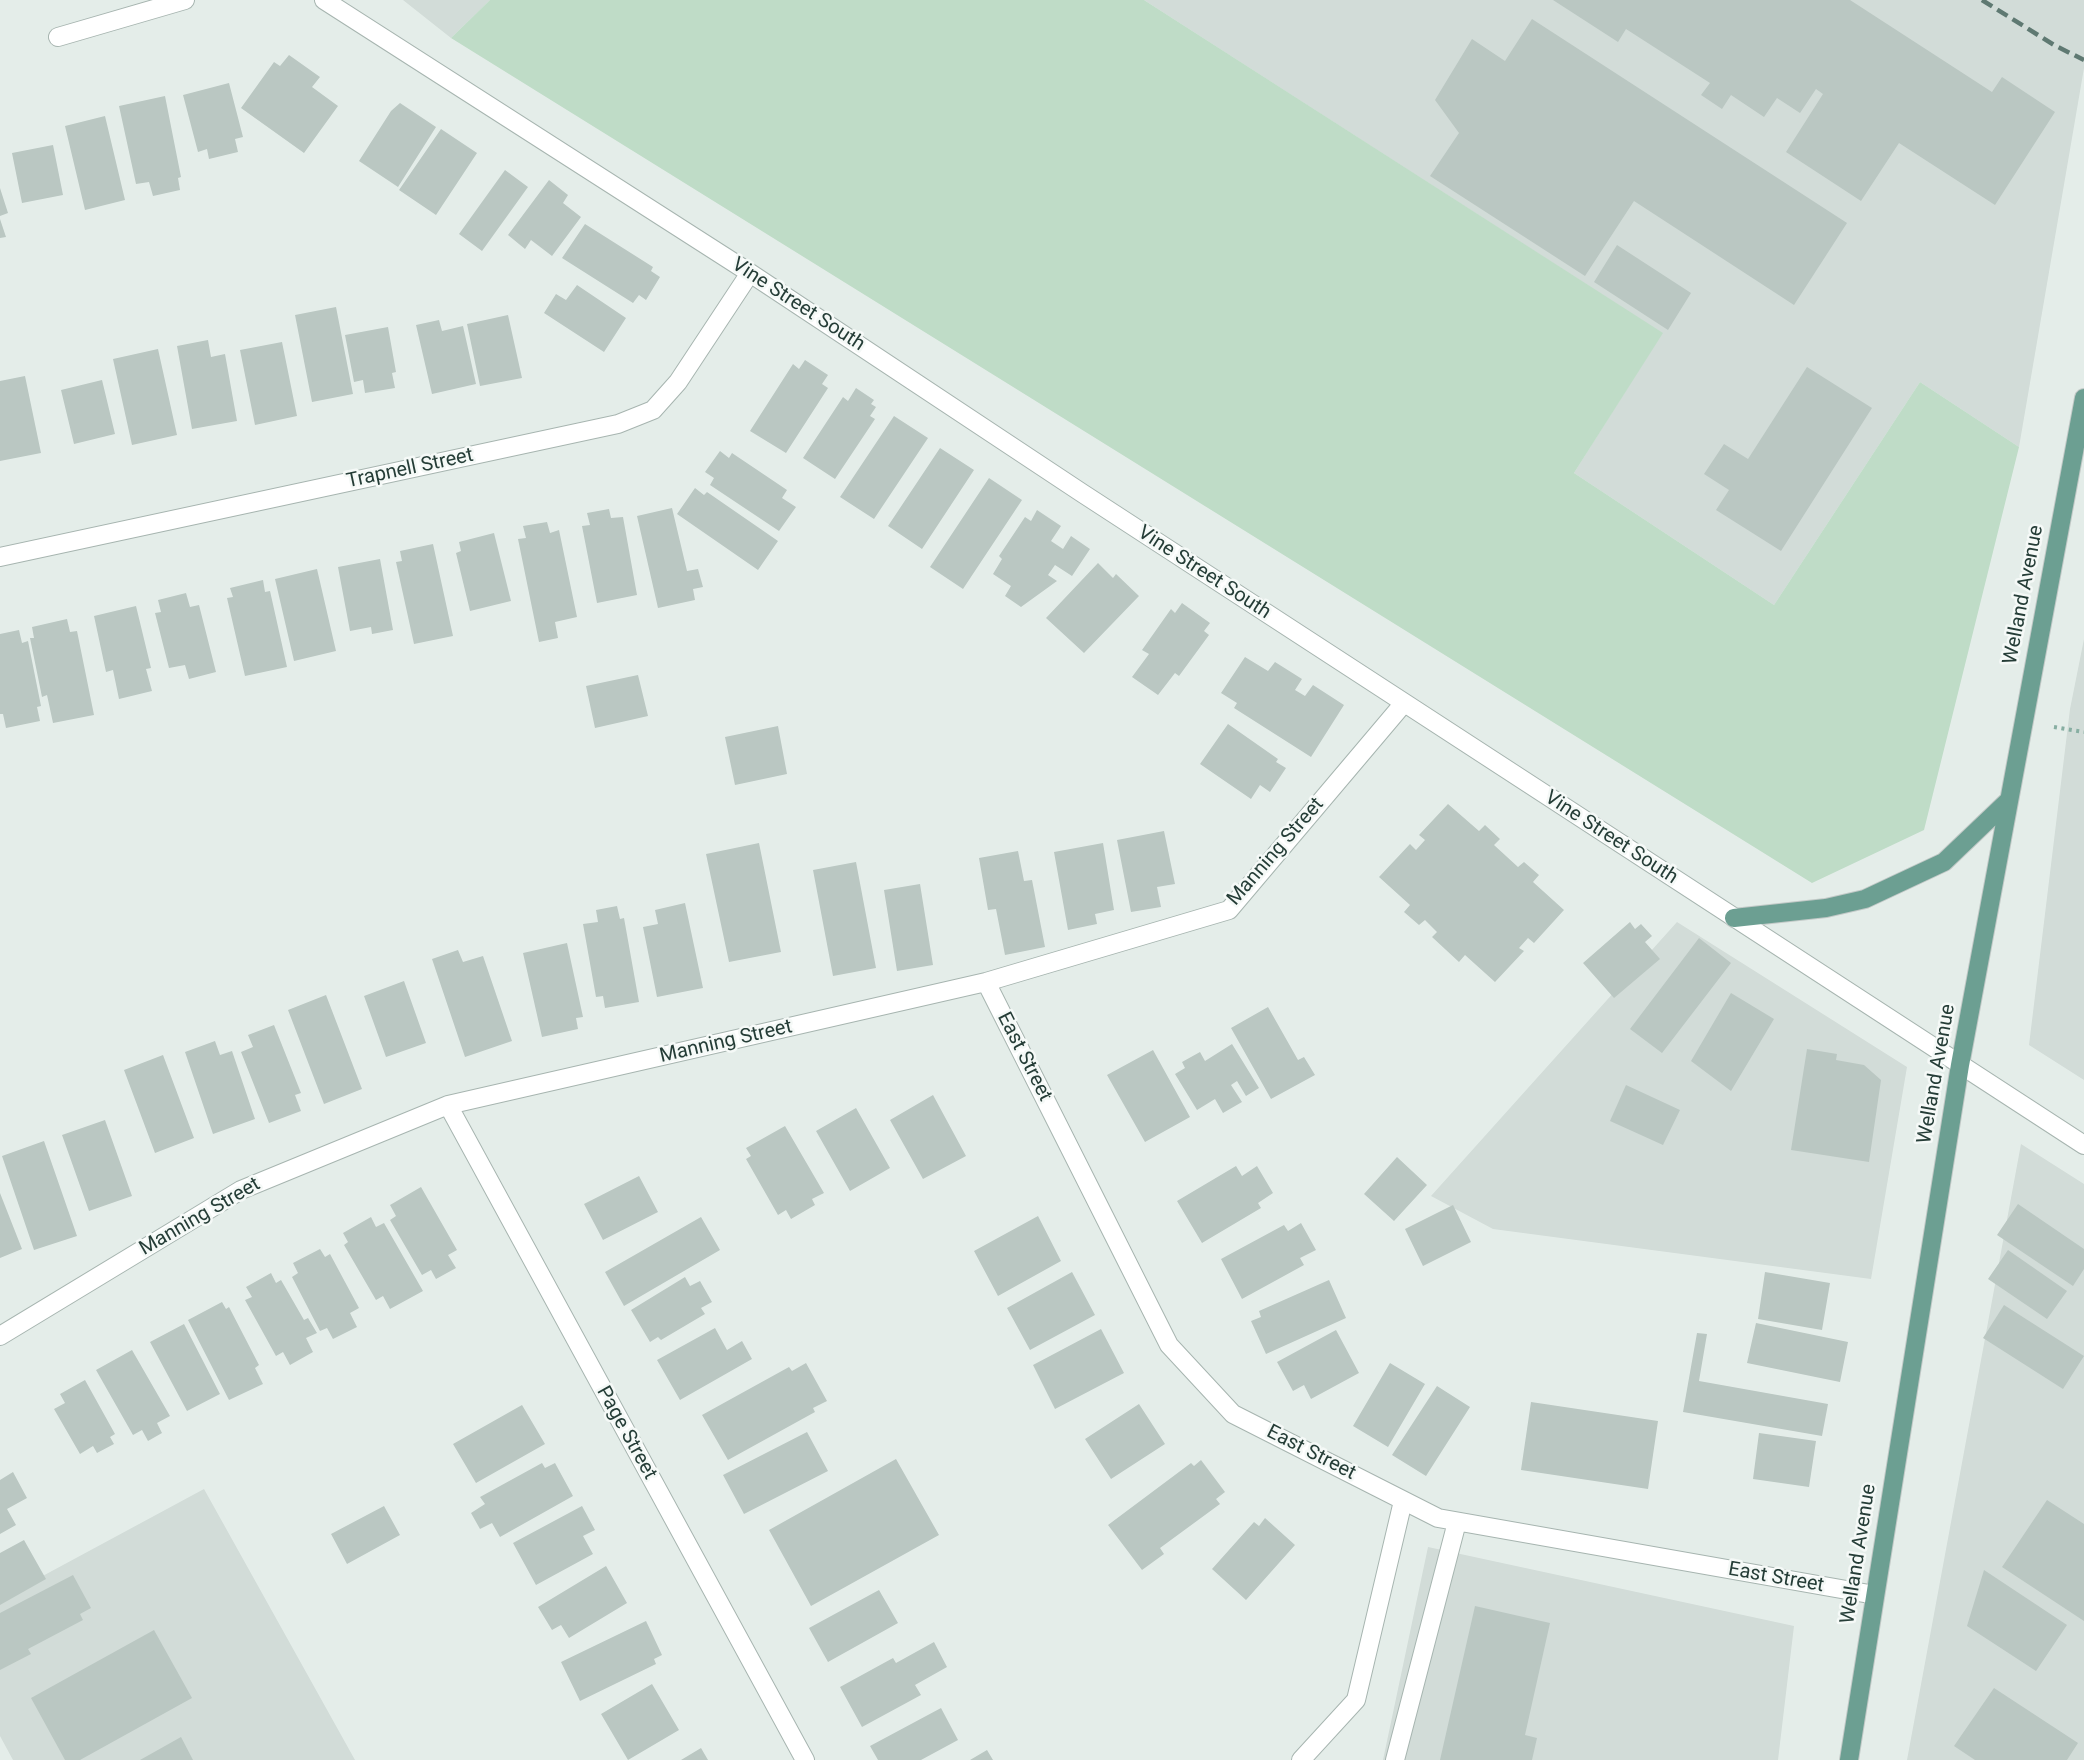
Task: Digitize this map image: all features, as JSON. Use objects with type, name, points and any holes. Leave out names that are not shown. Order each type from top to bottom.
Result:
[{"type":"main road","name":"Welland Avenue","points":[[1850,1760],[1960,1065],[2084,398]]},
{"type":"main road","points":[[1734,918],[1826,908],[1865,899],[1944,862],[2009,800]]},
{"type":"street","points":[[58,37],[185,0]]},
{"type":"street","name":"Vine Street South","points":[[324,0],[750,273],[1082,493],[2084,1145]]},
{"type":"street","name":"Trapnell Street","points":[[0,557],[618,424],[653,410],[678,382],[750,273]]},
{"type":"street","name":"Manning Street","points":[[0,1336],[241,1190],[447,1105],[986,982],[1229,910],[1404,703]]},
{"type":"street","name":"East Street","points":[[986,982],[1169,1344],[1233,1414],[1438,1518],[1875,1595]]},
{"type":"street","name":"Page Street","points":[[447,1105],[805,1760]]},
{"type":"street","points":[[1301,1760],[1356,1700],[1404,1501]]},
{"type":"street","points":[[1395,1760],[1457,1522]]},
{"type":"shaded area","points":[[403,0],[490,0],[451,38]]},
{"type":"shaded area","points":[[1144,0],[2084,0],[2084,68],[2019,447],[1920,382],[1774,605],[1574,473],[1662,333]]},
{"type":"shaded area","points":[[2084,639],[2084,1080],[2029,1045],[2070,709]]},
{"type":"shaded area","points":[[1677,922],[1907,1067],[1871,1279],[1493,1229],[1431,1196]]},
{"type":"shaded area","points":[[2021,1144],[2084,1184],[2084,1760],[1907,1760]]},
{"type":"shaded area","points":[[204,1489],[355,1760],[13,1760],[0,1736],[0,1599]]},
{"type":"shaded area","points":[[1428,1547],[1794,1626],[1778,1760],[1383,1760]]},
{"type":"green space","points":[[490,0],[1144,0],[1663,333],[1574,473],[1774,605],[1920,382],[2019,447],[1924,830],[1812,883],[451,38]]},
{"type":"building","points":[[1553,0],[1850,0],[1992,92],[2002,77],[2055,112],[1995,205],[1899,143],[1861,201],[1786,152],[1823,94],[1816,89],[1800,113],[1777,98],[1764,117],[1731,95],[1722,109],[1701,95],[1710,83],[1626,29],[1618,42]]},
{"type":"building","points":[[1532,19],[1847,223],[1794,305],[1634,201],[1585,276],[1430,176],[1459,133],[1435,100],[1472,39],[1505,61]]},
{"type":"building","points":[[289,55],[320,77],[312,87],[338,106],[304,153],[241,108],[274,62],[280,66]]},
{"type":"building","points":[[229,83],[243,137],[235,139],[238,152],[209,159],[207,149],[198,152],[183,95]]},
{"type":"building","points":[[165,96],[181,177],[178,178],[180,190],[153,196],[149,182],[136,184],[119,106]]},
{"type":"building","points":[[400,103],[436,127],[398,187],[359,161],[391,111]]},
{"type":"building","points":[[105,116],[125,200],[85,210],[65,126]]},
{"type":"building","points":[[441,129],[477,153],[436,215],[399,190]]},
{"type":"building","points":[[53,145],[63,195],[22,203],[12,153]]},
{"type":"building","points":[[505,170],[528,187],[482,251],[459,234]]},
{"type":"building","points":[[549,180],[568,195],[563,203],[581,217],[552,256],[531,240],[525,249],[508,235]]},
{"type":"building","points":[[0,188],[8,213],[0,216]]},
{"type":"building","points":[[0,219],[6,237],[0,238]]},
{"type":"building","points":[[585,224],[653,267],[651,271],[660,277],[646,300],[639,295],[633,303],[562,258]]},
{"type":"building","points":[[1617,245],[1691,293],[1668,330],[1594,282]]},
{"type":"building","points":[[577,285],[626,318],[604,352],[544,313],[556,294],[566,300]]},
{"type":"building","points":[[336,307],[353,394],[312,402],[295,315]]},
{"type":"building","points":[[508,315],[522,378],[480,386],[467,324]]},
{"type":"building","points":[[439,320],[442,331],[463,326],[476,384],[432,394],[416,325]]},
{"type":"building","points":[[388,327],[396,372],[392,373],[395,388],[365,393],[363,380],[354,382],[345,335]]},
{"type":"building","points":[[208,340],[211,357],[225,354],[237,421],[192,429],[177,346]]},
{"type":"building","points":[[282,342],[297,416],[255,425],[240,350]]},
{"type":"building","points":[[158,349],[177,435],[132,445],[113,359]]},
{"type":"building","points":[[805,360],[828,375],[822,384],[828,388],[786,453],[750,431],[793,364],[799,369]]},
{"type":"building","points":[[1807,367],[1872,408],[1781,551],[1716,510],[1729,490],[1704,474],[1724,444],[1748,459]]},
{"type":"building","points":[[25,376],[41,453],[0,461],[0,381]]},
{"type":"building","points":[[102,380],[115,434],[74,444],[61,390]]},
{"type":"building","points":[[856,388],[874,400],[871,404],[876,407],[870,416],[875,419],[835,479],[803,458],[843,397],[848,401]]},
{"type":"building","points":[[894,416],[928,438],[874,519],[840,497]]},
{"type":"building","points":[[940,448],[974,470],[922,549],[888,526]]},
{"type":"building","points":[[720,451],[729,458],[732,453],[787,490],[782,498],[796,507],[779,531],[710,485],[714,478],[705,472]]},
{"type":"building","points":[[989,478],[1022,500],[963,589],[930,567]]},
{"type":"building","points":[[695,488],[704,495],[707,492],[778,541],[758,570],[677,514]]},
{"type":"building","points":[[672,508],[687,571],[698,569],[703,587],[693,589],[695,600],[658,608],[637,516]]},
{"type":"building","points":[[609,509],[611,518],[623,517],[637,595],[597,603],[582,526],[590,525],[587,513]]},
{"type":"building","points":[[1037,510],[1061,526],[1051,541],[1063,549],[1071,536],[1090,549],[1072,576],[1055,565],[1048,575],[1057,581],[1021,607],[1005,596],[1011,586],[993,574],[1002,559],[999,556],[1025,517],[1031,521]]},
{"type":"building","points":[[547,522],[550,533],[559,530],[577,617],[555,622],[558,638],[539,642],[518,539],[526,538],[523,526]]},
{"type":"building","points":[[494,533],[511,601],[470,611],[456,553],[461,551],[459,542]]},
{"type":"building","points":[[433,544],[453,636],[414,644],[396,562],[402,561],[400,551]]},
{"type":"building","points":[[380,559],[393,630],[372,634],[371,627],[350,631],[338,567]]},
{"type":"building","points":[[1098,563],[1113,578],[1116,574],[1139,596],[1084,653],[1046,618]]},
{"type":"building","points":[[317,569],[336,651],[294,661],[275,579]]},
{"type":"building","points":[[263,580],[265,592],[270,591],[287,667],[245,676],[227,598],[233,597],[230,588]]},
{"type":"building","points":[[186,593],[190,607],[199,605],[216,672],[189,679],[185,665],[169,668],[155,613],[161,612],[158,600]]},
{"type":"building","points":[[1182,603],[1210,623],[1204,631],[1209,635],[1179,676],[1175,673],[1158,695],[1132,677],[1149,654],[1142,650],[1171,609],[1175,613]]},
{"type":"building","points":[[136,606],[151,668],[146,669],[152,691],[119,699],[113,670],[106,672],[94,616]]},
{"type":"building","points":[[67,619],[70,632],[77,631],[94,715],[53,723],[47,695],[42,697],[30,638],[34,638],[32,627]]},
{"type":"building","points":[[19,630],[22,643],[28,641],[41,706],[37,707],[40,721],[6,728],[3,714],[0,714],[0,634]]},
{"type":"building","points":[[1245,657],[1268,671],[1275,662],[1302,679],[1295,690],[1305,696],[1313,685],[1344,705],[1311,757],[1234,708],[1237,703],[1221,693]]},
{"type":"building","points":[[638,675],[648,716],[595,728],[586,686]]},
{"type":"building","points":[[1228,724],[1278,759],[1276,762],[1286,768],[1270,792],[1260,785],[1251,799],[1200,764]]},
{"type":"building","points":[[778,726],[787,774],[735,785],[725,737]]},
{"type":"building","points":[[1448,804],[1479,831],[1485,825],[1500,839],[1494,845],[1518,867],[1524,862],[1539,875],[1533,882],[1564,910],[1534,943],[1528,938],[1519,948],[1524,951],[1495,982],[1465,955],[1459,962],[1432,937],[1437,932],[1425,920],[1419,925],[1404,912],[1410,905],[1379,877],[1410,844],[1416,850],[1425,840],[1419,835]]},
{"type":"building","points":[[1164,831],[1175,884],[1157,887],[1161,907],[1131,912],[1117,840]]},
{"type":"building","points":[[759,843],[781,952],[729,962],[706,854]]},
{"type":"building","points":[[1103,843],[1114,910],[1095,914],[1097,924],[1068,930],[1054,852]]},
{"type":"building","points":[[1018,851],[1024,881],[1032,880],[1045,947],[1005,955],[996,909],[988,910],[979,858]]},
{"type":"building","points":[[856,862],[876,968],[833,976],[813,870]]},
{"type":"building","points":[[920,884],[933,965],[897,971],[884,890]]},
{"type":"building","points":[[685,903],[703,988],[657,997],[643,927],[658,924],[655,910]]},
{"type":"building","points":[[617,906],[620,919],[624,918],[639,1002],[605,1008],[603,996],[596,997],[583,924],[598,922],[596,910]]},
{"type":"building","points":[[1630,922],[1635,929],[1641,924],[1652,936],[1645,942],[1660,959],[1614,998],[1583,963]]},
{"type":"building","points":[[1699,938],[1731,963],[1662,1053],[1630,1029]]},
{"type":"building","points":[[567,943],[583,1017],[576,1018],[578,1029],[542,1037],[523,953]]},
{"type":"building","points":[[458,950],[463,962],[483,956],[512,1041],[465,1057],[432,959]]},
{"type":"building","points":[[404,981],[426,1043],[386,1057],[364,996]]},
{"type":"building","points":[[1731,993],[1774,1019],[1731,1091],[1691,1061]]},
{"type":"building","points":[[326,995],[362,1089],[324,1104],[288,1010]]},
{"type":"building","points":[[1268,1007],[1298,1060],[1304,1057],[1315,1075],[1271,1099],[1231,1028]]},
{"type":"building","points":[[274,1025],[301,1093],[295,1095],[301,1111],[269,1123],[241,1052],[253,1047],[248,1035]]},
{"type":"building","points":[[215,1041],[220,1055],[232,1051],[255,1119],[213,1134],[185,1052]]},
{"type":"building","points":[[1232,1044],[1259,1088],[1246,1096],[1237,1081],[1231,1085],[1242,1102],[1223,1113],[1215,1099],[1197,1110],[1175,1074],[1185,1068],[1182,1062],[1200,1052],[1205,1061]]},
{"type":"building","points":[[1807,1049],[1837,1054],[1836,1060],[1864,1065],[1881,1080],[1869,1162],[1791,1150]]},
{"type":"building","points":[[1153,1050],[1190,1117],[1145,1142],[1107,1075]]},
{"type":"building","points":[[163,1055],[194,1138],[155,1153],[124,1070]]},
{"type":"building","points":[[1626,1085],[1680,1110],[1663,1145],[1610,1121]]},
{"type":"building","points":[[933,1095],[966,1156],[923,1179],[890,1120]]},
{"type":"building","points":[[856,1108],[890,1168],[850,1191],[816,1131]]},
{"type":"building","points":[[105,1120],[132,1196],[89,1211],[62,1135]]},
{"type":"building","points":[[785,1126],[824,1193],[812,1199],[815,1205],[791,1219],[786,1210],[778,1215],[746,1159],[751,1156],[746,1148]]},
{"type":"building","points":[[44,1141],[77,1236],[34,1250],[2,1156]]},
{"type":"building","points":[[1397,1157],[1427,1185],[1394,1221],[1364,1194]]},
{"type":"building","points":[[1236,1166],[1242,1176],[1257,1166],[1273,1193],[1258,1203],[1261,1208],[1202,1243],[1177,1201]]},
{"type":"building","points":[[639,1176],[658,1212],[603,1240],[584,1204]]},
{"type":"building","points":[[421,1187],[457,1250],[448,1255],[456,1268],[436,1279],[431,1270],[422,1275],[390,1220],[396,1216],[390,1205]]},
{"type":"building","points":[[0,1193],[22,1249],[0,1258]]},
{"type":"building","points":[[2018,1204],[2084,1249],[2084,1269],[2073,1286],[1997,1235]]},
{"type":"building","points":[[1453,1205],[1471,1242],[1423,1266],[1405,1229]]},
{"type":"building","points":[[1038,1216],[1061,1261],[998,1296],[974,1251]]},
{"type":"building","points":[[371,1217],[376,1227],[384,1223],[423,1291],[390,1309],[383,1296],[376,1300],[344,1245],[348,1242],[343,1233]]},
{"type":"building","points":[[701,1217],[720,1250],[624,1306],[605,1272]]},
{"type":"building","points":[[1301,1223],[1316,1250],[1300,1258],[1304,1265],[1242,1299],[1221,1259],[1284,1225],[1288,1231]]},
{"type":"building","points":[[320,1249],[325,1257],[330,1254],[359,1308],[350,1313],[357,1327],[333,1339],[327,1328],[320,1331],[292,1277],[298,1273],[293,1263]]},
{"type":"building","points":[[2008,1250],[2067,1291],[2047,1319],[1988,1279]]},
{"type":"building","points":[[1072,1272],[1095,1315],[1030,1350],[1007,1308]]},
{"type":"building","points":[[1765,1272],[1830,1283],[1822,1330],[1758,1319]]},
{"type":"building","points":[[271,1273],[276,1283],[281,1280],[304,1320],[308,1318],[317,1333],[306,1338],[313,1352],[290,1365],[283,1352],[276,1356],[245,1300],[252,1297],[246,1287]]},
{"type":"building","points":[[685,1277],[690,1286],[700,1281],[712,1302],[701,1308],[705,1314],[661,1340],[658,1337],[650,1342],[631,1310]]},
{"type":"building","points":[[1329,1280],[1346,1318],[1266,1354],[1251,1321],[1261,1317],[1259,1311]]},
{"type":"building","points":[[222,1302],[226,1309],[229,1307],[259,1365],[255,1368],[263,1384],[229,1400],[188,1320]]},
{"type":"building","points":[[2004,1305],[2084,1356],[2063,1389],[1983,1338]]},
{"type":"building","points":[[1756,1323],[1848,1342],[1840,1382],[1747,1363]]},
{"type":"building","points":[[184,1324],[220,1394],[187,1411],[150,1342]]},
{"type":"building","points":[[715,1328],[727,1350],[742,1341],[752,1359],[680,1400],[657,1360]]},
{"type":"building","points":[[1101,1329],[1124,1373],[1055,1409],[1033,1365]]},
{"type":"building","points":[[1336,1330],[1359,1373],[1311,1399],[1304,1385],[1293,1391],[1277,1362]]},
{"type":"building","points":[[1697,1333],[1707,1334],[1699,1381],[1828,1404],[1822,1436],[1683,1412]]},
{"type":"building","points":[[132,1350],[170,1416],[157,1423],[162,1433],[148,1441],[142,1430],[133,1435],[96,1370]]},
{"type":"building","points":[[806,1363],[827,1401],[813,1408],[815,1412],[728,1460],[702,1415],[789,1367],[792,1371]]},
{"type":"building","points":[[1390,1363],[1425,1384],[1388,1447],[1353,1426]]},
{"type":"building","points":[[85,1380],[115,1434],[110,1437],[114,1444],[97,1453],[93,1446],[80,1454],[54,1409],[65,1403],[60,1394]]},
{"type":"building","points":[[1437,1386],[1470,1407],[1426,1476],[1392,1455]]},
{"type":"building","points":[[1531,1402],[1658,1421],[1648,1489],[1521,1470]]},
{"type":"building","points":[[1139,1404],[1165,1444],[1111,1479],[1085,1439]]},
{"type":"building","points":[[522,1405],[545,1444],[476,1483],[453,1444]]},
{"type":"building","points":[[807,1432],[828,1471],[744,1514],[723,1475]]},
{"type":"building","points":[[1759,1433],[1816,1441],[1809,1487],[1753,1479]]},
{"type":"building","points":[[896,1459],[939,1535],[811,1606],[769,1530]]},
{"type":"building","points":[[1201,1460],[1225,1492],[1216,1499],[1220,1504],[1160,1548],[1164,1554],[1142,1570],[1108,1525],[1191,1463],[1194,1466]]},
{"type":"building","points":[[542,1463],[545,1468],[555,1463],[573,1496],[500,1537],[492,1523],[480,1529],[471,1513],[485,1504],[480,1497]]},
{"type":"building","points":[[13,1472],[27,1498],[7,1509],[16,1525],[0,1534],[0,1480]]},
{"type":"building","points":[[2047,1500],[2084,1524],[2084,1621],[2002,1567]]},
{"type":"building","points":[[384,1506],[400,1535],[347,1564],[331,1534]]},
{"type":"building","points":[[582,1506],[595,1530],[583,1536],[593,1554],[536,1585],[513,1543]]},
{"type":"building","points":[[1265,1518],[1295,1545],[1246,1600],[1212,1569],[1254,1522],[1259,1526]]},
{"type":"building","points":[[24,1540],[46,1579],[0,1605],[0,1553]]},
{"type":"building","points":[[606,1566],[627,1603],[569,1638],[561,1625],[552,1630],[538,1607]]},
{"type":"building","points":[[1984,1570],[2067,1625],[2036,1671],[1967,1626]]},
{"type":"building","points":[[73,1575],[91,1608],[80,1614],[83,1620],[28,1649],[31,1654],[0,1670],[0,1613]]},
{"type":"building","points":[[879,1590],[898,1623],[828,1662],[809,1628]]},
{"type":"building","points":[[1475,1606],[1550,1623],[1525,1735],[1537,1738],[1532,1760],[1440,1760]]},
{"type":"building","points":[[646,1621],[662,1655],[654,1659],[656,1664],[580,1701],[561,1662]]},
{"type":"building","points":[[154,1630],[192,1698],[80,1760],[65,1760],[31,1698]]},
{"type":"building","points":[[934,1642],[947,1667],[915,1685],[921,1695],[862,1727],[840,1687],[893,1658],[896,1663]]},
{"type":"building","points":[[652,1684],[679,1730],[628,1760],[601,1714]]},
{"type":"building","points":[[1994,1688],[2078,1743],[2067,1760],[1975,1760],[1954,1746]]},
{"type":"building","points":[[941,1708],[958,1740],[921,1760],[878,1760],[870,1746]]},
{"type":"building","points":[[181,1737],[193,1760],[140,1760]]},
{"type":"building","points":[[701,1748],[708,1760],[681,1760]]},
{"type":"building","points":[[987,1750],[993,1760],[970,1760]]},
{"type":"railway","points":[[1982,0],[2054,45],[2084,60]]}]
